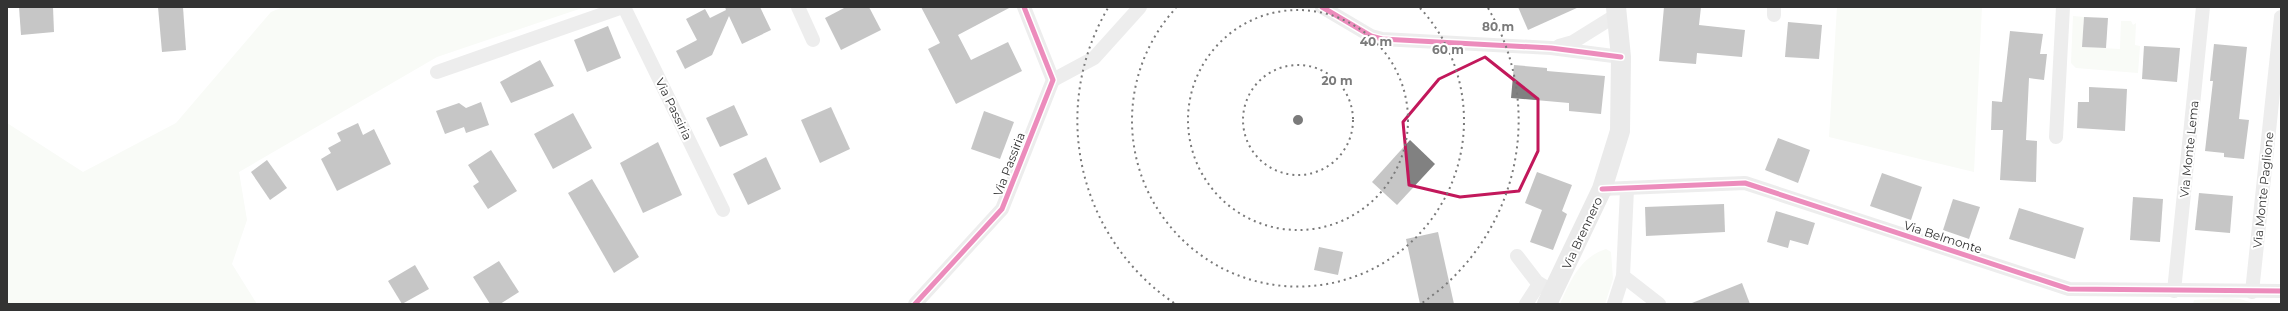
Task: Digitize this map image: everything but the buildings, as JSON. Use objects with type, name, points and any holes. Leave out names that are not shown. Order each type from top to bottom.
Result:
[{"type":"street","name":"Via Passiria","points":[[437,72],[624,7],[723,210]]},
{"type":"street","points":[[798,7],[813,40]]},
{"type":"street","points":[[1024,7],[1053,80],[1094,58],[1140,7]]},
{"type":"street","points":[[1322,7],[1371,36],[1382,39],[1551,48],[1621,57]]},
{"type":"street","points":[[2056,137],[2063,7]]},
{"type":"street","name":"Via Monte Lema","points":[[2174,291],[2203,7]]},
{"type":"street","points":[[1551,48],[1573,42],[1617,10]]},
{"type":"street","name":"Via Brennero","points":[[1546,293],[1602,189],[1620,131],[1621,57],[1617,10]]},
{"type":"street","name":"Via Monte Paglione","points":[[2252,292],[2281,17]]},
{"type":"street","name":"Via Passiria","points":[[915,304],[1002,209],[1053,80]]},
{"type":"street","name":"Via Belmonte","points":[[1602,189],[1745,183],[2069,289],[2252,292],[2281,291]]},
{"type":"street","points":[[1614,304],[1623,276],[1627,189]]},
{"type":"street","points":[[1517,256],[1546,293],[1526,304]]},
{"type":"street","points":[[1623,276],[1659,304]]},
{"type":"highlighted area","points":[[1485,57],[1538,99],[1538,151],[1519,191],[1460,197],[1409,185],[1403,122],[1439,79]]},
{"type":"shaded area","points":[[283,7],[585,7],[437,57],[239,172],[247,220],[232,264],[257,304],[7,304],[7,123],[83,172],[176,123],[271,12]]},
{"type":"shaded area","points":[[1837,7],[1982,7],[1974,172],[1829,137]]},
{"type":"shaded area","points":[[2073,16],[2084,17],[2082,47],[2120,49],[2121,21],[2131,21],[2133,25],[2136,23],[2135,45],[2140,46],[2138,73],[2076,68],[2071,63]]},
{"type":"shaded area","points":[[1606,249],[1611,252],[1613,279],[1605,304],[1560,304],[1577,271],[1589,258]]},
{"type":"shaded area","points":[[2228,298],[2240,299],[2256,304],[2193,304],[2194,300]]},
{"type":"cycle path","points":[[915,304],[1002,209],[1053,80],[1024,7]]},
{"type":"cycle path","points":[[1322,7],[1371,36],[1382,39],[1551,48],[1621,57]]},
{"type":"cycle path","points":[[1602,189],[1745,183],[2069,289],[2281,291]]}]
